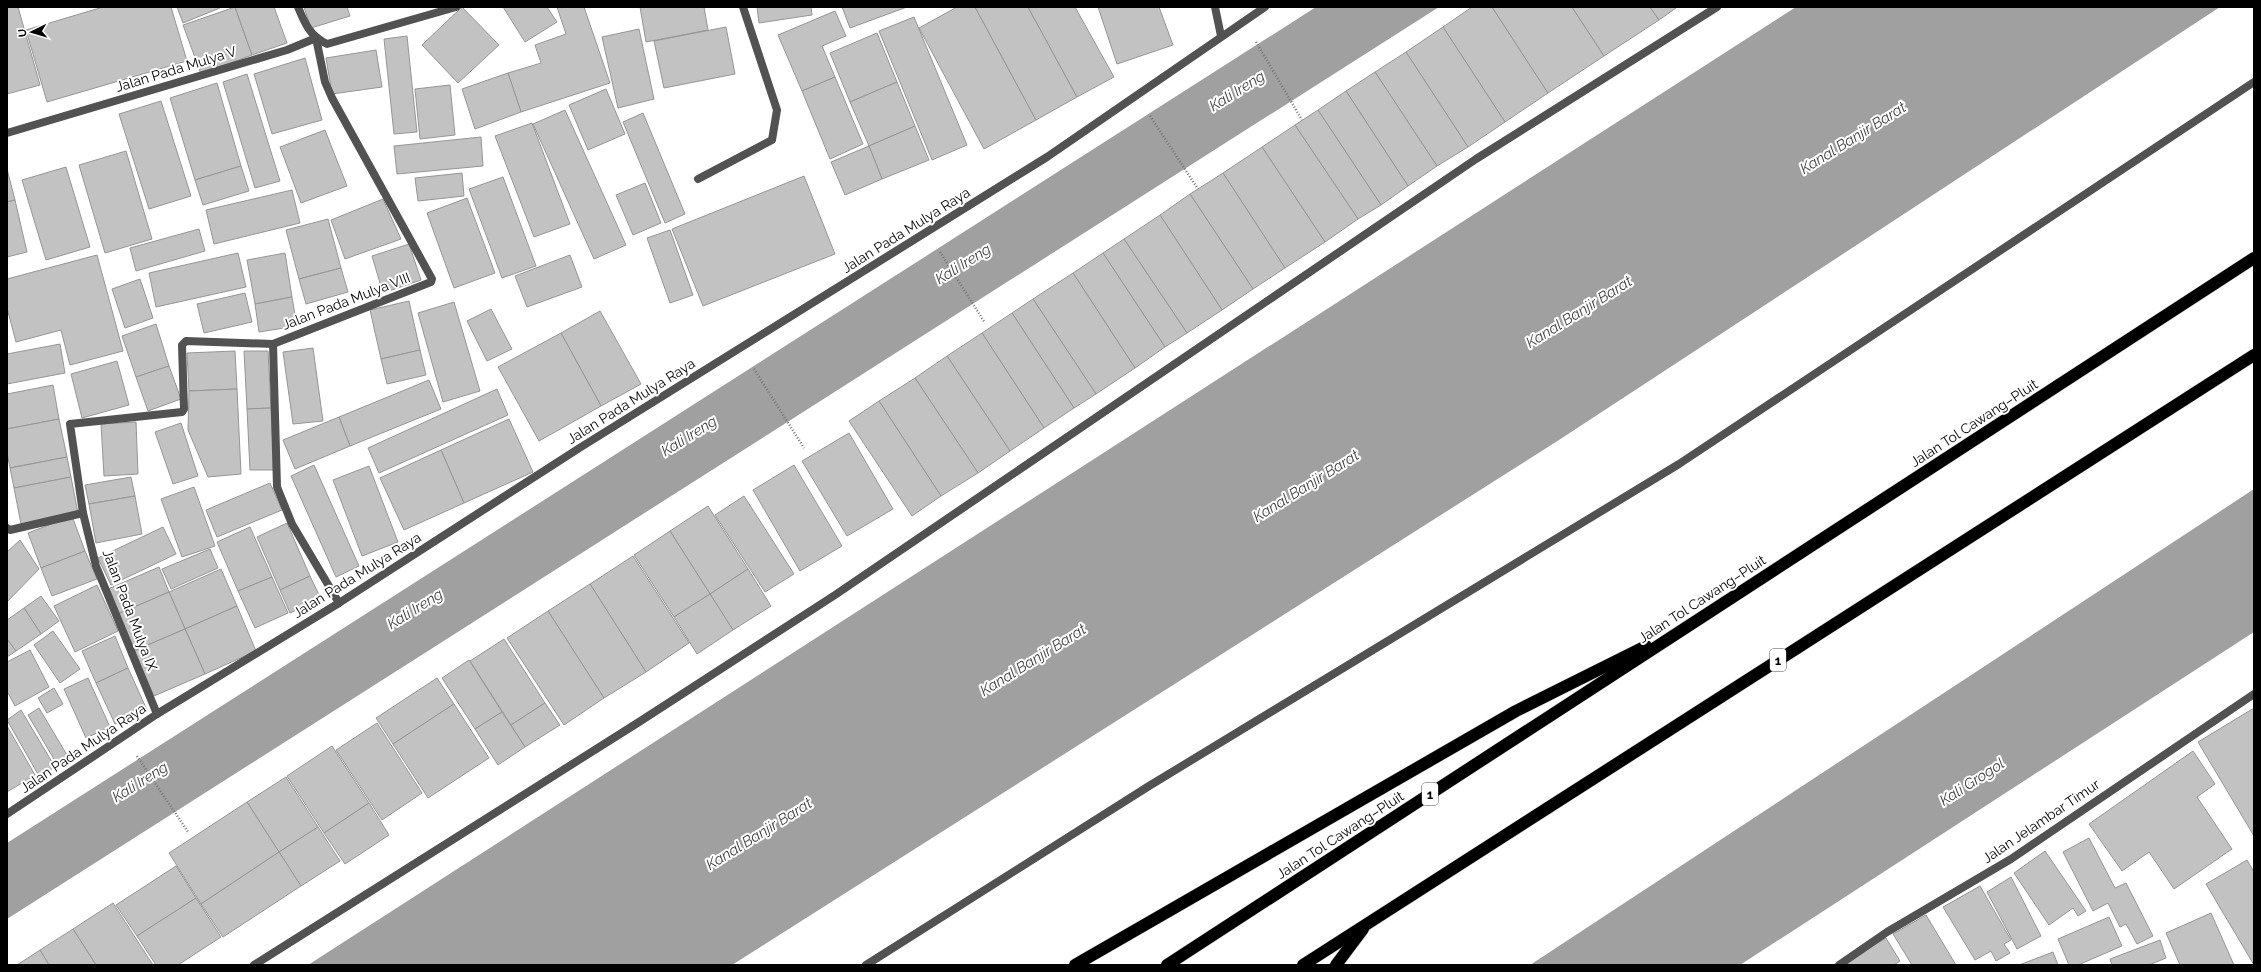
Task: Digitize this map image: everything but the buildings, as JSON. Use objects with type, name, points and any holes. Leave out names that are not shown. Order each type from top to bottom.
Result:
[{"type":"highway","name":"Jalan Tol Cawang–Pluit","points":[[1167,965],[2254,258]]},
{"type":"highway","name":"1","points":[[1303,965],[2254,355]]},
{"type":"highway","points":[[1075,965],[1516,711],[1693,624]]},
{"type":"highway","points":[[1336,965],[1369,922]]},
{"type":"street","points":[[298,7],[305,26],[316,38],[327,44],[456,7]]},
{"type":"street","points":[[698,179],[772,140],[777,110],[743,7]]},
{"type":"street","points":[[1215,7],[1221,36]]},
{"type":"street","name":"Jalan Pada Mulya Raya","points":[[7,814],[157,714],[339,603],[581,447],[1047,157],[1265,7]]},
{"type":"street","points":[[254,965],[639,722],[835,595],[1476,159],[1717,7]]},
{"type":"street","name":"Jalan Pada Mulya V","points":[[7,133],[287,50],[316,38]]},
{"type":"street","name":"Jalan Pada Mulya VIII","points":[[316,38],[325,82],[332,98],[432,279],[431,282],[273,344],[277,487],[292,524],[339,603]]},
{"type":"street","points":[[866,965],[1149,786],[1679,464],[2254,82]]},
{"type":"street","name":"Jalan Pada Mulya IX","points":[[157,714],[96,566],[83,512],[70,424],[182,412],[184,409],[182,345],[186,341],[273,344]]},
{"type":"street","points":[[7,528],[10,530],[83,512]]},
{"type":"street","name":"Jalan Jelambar Timur","points":[[1839,965],[1887,932],[2011,859],[2254,694]]},
{"type":"path","points":[[1256,41],[1301,118]]},
{"type":"path","points":[[1147,111],[1198,189]]},
{"type":"path","points":[[938,249],[985,323]]},
{"type":"path","points":[[751,365],[804,448]]},
{"type":"path","points":[[134,752],[188,832]]},
{"type":"water","name":"Kali Ireng","points":[[1316,7],[1439,7],[7,919],[7,843]]},
{"type":"water","name":"Kanal Banjir Barat","points":[[1796,7],[2220,7],[1559,440],[732,965],[308,965]]},
{"type":"water","name":"Kali Grogol","points":[[2254,489],[2254,632],[1740,965],[1530,965]]}]
